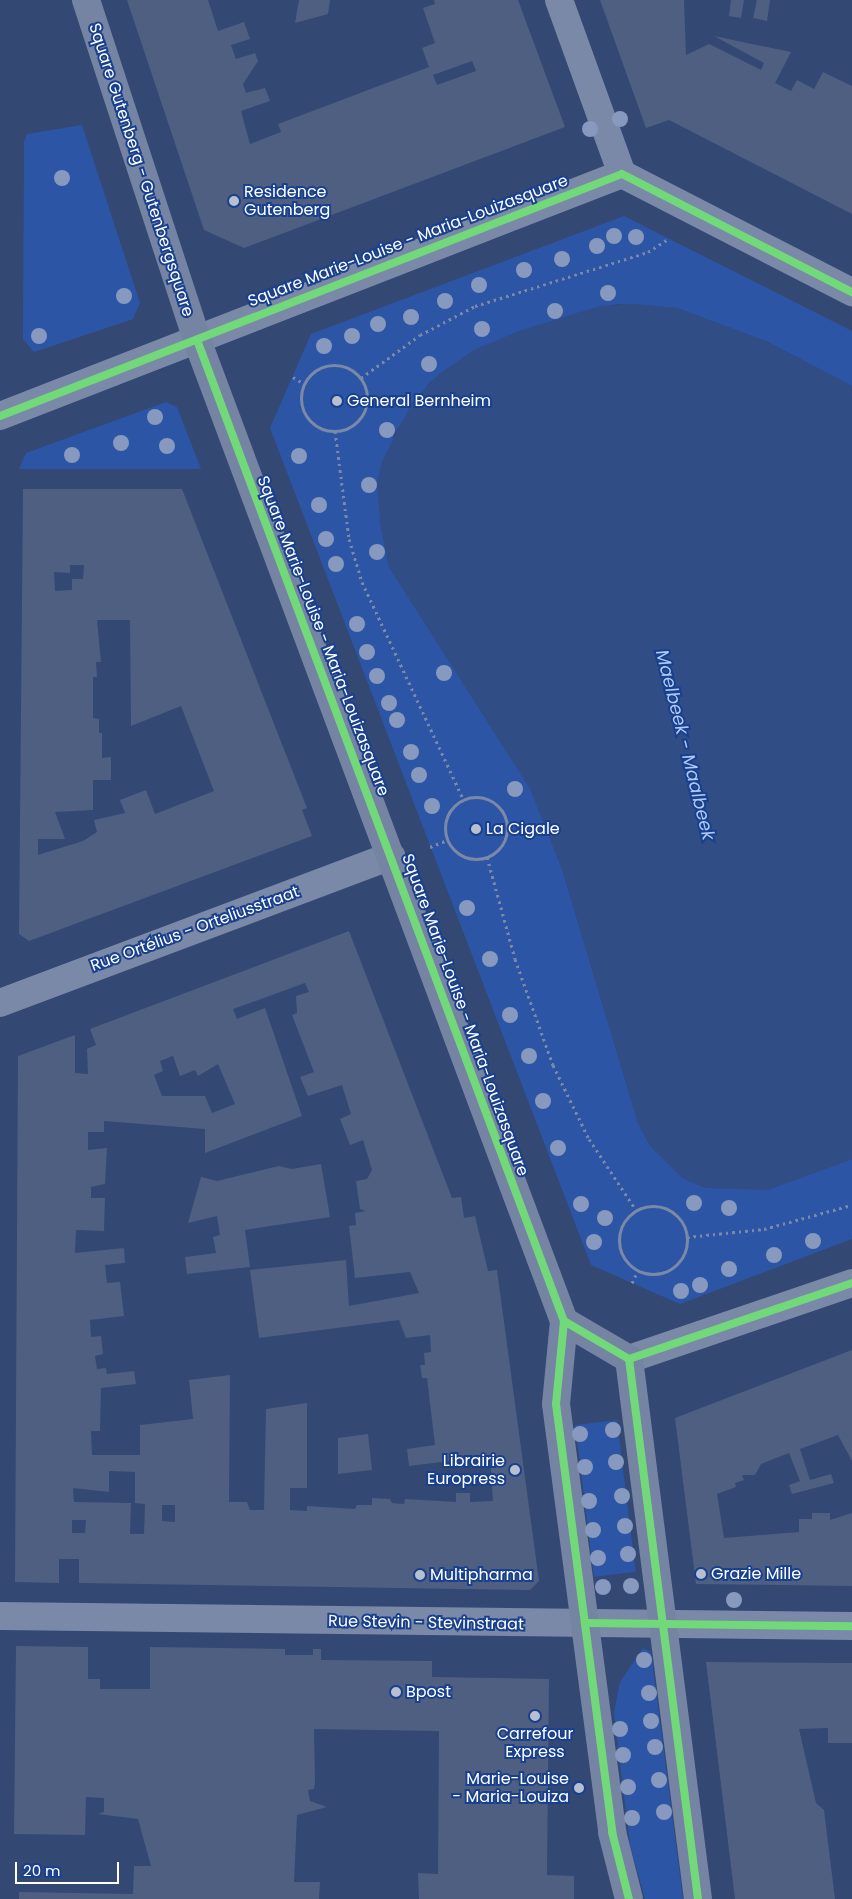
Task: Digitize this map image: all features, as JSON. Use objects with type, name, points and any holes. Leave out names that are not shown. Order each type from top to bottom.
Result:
[{"type":"street","name":"Square Gutenberg - Gutenbergsquare","points":[[86,0],[197,340]]},
{"type":"street","points":[[559,0],[622,174],[852,292]]},
{"type":"street","name":"Square Marie-Louise - Maria-Louizasquare","points":[[564,1321],[197,340],[622,174]]},
{"type":"street","points":[[0,416],[197,340]]},
{"type":"street","name":"Rue Ortélius - Orteliusstraat","points":[[0,1003],[391,856]]},
{"type":"street","points":[[629,1899],[612,1832],[588,1623],[556,1404],[564,1321],[629,1359],[852,1283]]},
{"type":"street","points":[[629,1359],[698,1899]]},
{"type":"street","name":"Rue Stevin - Stevinstraat","points":[[0,1616],[852,1626]]},
{"type":"path","points":[[361,378],[420,335],[475,306],[562,275],[648,252],[668,239]]},
{"type":"path","points":[[336,364],[361,378],[367,397],[362,417],[335,431],[313,424],[305,416],[300,400],[303,383],[317,368],[336,364]]},
{"type":"path","points":[[293,377],[303,383]]},
{"type":"path","points":[[335,431],[349,539],[362,582],[462,799]]},
{"type":"path","points":[[482,797],[504,816],[506,835],[487,856],[461,855],[447,840],[446,817],[462,799],[482,797]]},
{"type":"path","points":[[430,847],[447,840]]},
{"type":"path","points":[[487,856],[515,959],[553,1065],[589,1139],[636,1210]]},
{"type":"path","points":[[687,1237],[764,1229],[852,1205]]},
{"type":"path","points":[[653,1206],[669,1209],[684,1226],[687,1237],[682,1259],[674,1267],[653,1274],[638,1270],[624,1259],[618,1237],[620,1226],[636,1210],[653,1206]]},
{"type":"path","points":[[632,1283],[638,1270]]},
{"type":"shaded area","points":[[82,125],[140,303],[133,319],[34,352],[23,339],[24,142],[27,134]]},
{"type":"shaded area","points":[[624,216],[852,331],[852,386],[768,342],[677,308],[617,304],[577,313],[474,350],[429,383],[394,434],[380,522],[389,567],[530,788],[562,869],[638,1123],[650,1146],[767,1190],[852,1159],[852,1239],[680,1304],[591,1265],[270,428],[311,334]]},
{"type":"shaded area","points":[[166,402],[177,407],[201,469],[19,469],[26,453]]},
{"type":"shaded area","points":[[617,1420],[636,1572],[594,1577],[575,1425]]},
{"type":"shaded area","points":[[643,1648],[651,1652],[683,1899],[645,1899],[630,1845],[614,1712],[620,1682]]},
{"type":"water","name":"Maelbeek - Maalbeek","points":[[635,304],[677,308],[768,342],[852,386],[852,1159],[767,1190],[705,1188],[682,1178],[650,1146],[638,1123],[562,869],[530,789],[389,567],[380,522],[377,484],[382,461],[413,401],[439,374],[474,350],[519,331],[600,306]]},
{"type":"building","points":[[127,0],[208,0],[218,31],[244,22],[250,39],[231,45],[236,59],[255,53],[258,61],[243,84],[246,93],[265,88],[270,101],[241,111],[250,144],[281,132],[278,124],[429,67],[422,48],[435,43],[423,8],[435,4],[434,0],[518,0],[565,127],[244,248],[204,230]],"holes":[[[472,61],[476,71],[437,85],[433,75]]]},
{"type":"building","points":[[299,0],[330,0],[328,14],[295,23]]},
{"type":"building","points":[[600,0],[684,0],[686,55],[709,44],[761,70],[764,63],[714,36],[791,52],[775,83],[791,91],[797,80],[814,89],[823,72],[852,86],[852,214],[669,120],[646,128]]},
{"type":"building","points":[[731,0],[744,0],[741,18],[729,16]]},
{"type":"building","points":[[757,0],[770,0],[767,21],[753,18]]},
{"type":"building","points":[[23,489],[182,489],[307,808],[302,810],[312,836],[29,941],[19,934]],"holes":[[[70,565],[84,565],[83,579],[72,579],[72,590],[55,591],[54,572],[70,573]],[[97,620],[130,620],[131,726],[181,706],[214,791],[155,814],[146,790],[120,800],[125,813],[94,820],[97,832],[83,841],[38,855],[38,839],[65,839],[55,812],[93,810],[93,780],[111,780],[111,757],[102,758],[102,733],[99,733],[99,719],[93,718],[93,677],[97,677],[96,662],[101,662]]]},
{"type":"building","points":[[349,931],[452,1198],[461,1197],[464,1218],[475,1216],[488,1271],[497,1270],[539,1581],[530,1590],[79,1583],[79,1559],[59,1559],[59,1583],[15,1582],[18,1056],[75,1035],[75,1073],[88,1074],[87,1049],[96,1045],[90,1029]],"holes":[[[305,983],[309,992],[296,996],[297,1013],[292,1015],[314,1072],[300,1077],[308,1096],[342,1085],[351,1114],[340,1119],[350,1145],[363,1140],[372,1170],[367,1179],[356,1181],[360,1209],[366,1211],[355,1213],[356,1225],[349,1226],[355,1278],[410,1272],[419,1293],[349,1306],[346,1260],[250,1270],[259,1338],[399,1320],[406,1338],[430,1335],[431,1352],[424,1353],[425,1365],[420,1365],[422,1378],[427,1378],[435,1445],[407,1449],[409,1466],[490,1456],[493,1501],[470,1502],[470,1493],[456,1493],[456,1502],[405,1499],[404,1504],[392,1503],[390,1499],[372,1498],[372,1505],[357,1505],[355,1509],[307,1506],[307,1511],[290,1510],[290,1488],[307,1488],[307,1403],[266,1409],[264,1510],[250,1510],[247,1502],[229,1502],[230,1375],[189,1380],[193,1419],[140,1425],[140,1455],[92,1455],[91,1431],[100,1431],[101,1388],[136,1384],[134,1371],[107,1374],[106,1368],[97,1369],[95,1356],[103,1354],[101,1336],[91,1337],[90,1320],[124,1316],[120,1282],[107,1283],[105,1265],[125,1263],[124,1248],[75,1253],[76,1230],[104,1231],[105,1198],[91,1198],[91,1187],[105,1184],[107,1148],[88,1150],[88,1132],[104,1132],[104,1121],[205,1129],[205,1153],[302,1116],[265,1008],[237,1019],[233,1009]],[[173,1056],[180,1076],[195,1070],[198,1076],[218,1064],[235,1104],[212,1113],[205,1096],[162,1096],[154,1075],[163,1071],[160,1061]],[[109,1471],[135,1472],[135,1503],[145,1504],[144,1534],[130,1534],[131,1503],[74,1502],[73,1488],[109,1492]],[[162,1505],[175,1505],[175,1522],[162,1521]],[[72,1520],[86,1520],[85,1533],[72,1533]]]},
{"type":"building","points":[[321,1164],[330,1217],[245,1230],[250,1267],[187,1274],[185,1257],[216,1253],[213,1237],[220,1235],[217,1216],[188,1223],[201,1177],[217,1181],[279,1166],[292,1169]]},
{"type":"building","points":[[852,1350],[852,1461],[838,1435],[800,1449],[810,1480],[831,1474],[834,1483],[792,1494],[789,1485],[800,1481],[789,1453],[761,1464],[755,1475],[742,1475],[744,1480],[735,1483],[736,1487],[717,1494],[724,1538],[799,1532],[799,1519],[812,1519],[812,1513],[830,1513],[830,1520],[852,1513],[852,1586],[696,1584],[675,1418]]},
{"type":"building","points":[[368,1434],[372,1470],[338,1474],[338,1438]]},
{"type":"building","points":[[16,1646],[88,1647],[88,1679],[100,1679],[100,1689],[150,1689],[150,1647],[285,1649],[285,1655],[313,1655],[313,1649],[321,1649],[321,1660],[432,1661],[432,1677],[549,1679],[547,1875],[574,1876],[574,1899],[419,1899],[418,1873],[438,1874],[439,1731],[314,1729],[315,1782],[314,1789],[308,1790],[310,1801],[327,1807],[297,1815],[294,1882],[320,1882],[319,1899],[19,1899],[19,1892],[133,1894],[134,1866],[151,1866],[138,1819],[98,1814],[104,1812],[104,1798],[86,1797],[85,1835],[14,1834]]},
{"type":"building","points":[[706,1662],[852,1663],[852,1743],[828,1743],[828,1728],[799,1729],[816,1803],[824,1810],[835,1899],[735,1899]]},
{"type":"cycle path","points":[[0,416],[622,174],[852,292]]},
{"type":"cycle path","points":[[197,340],[564,1321],[629,1359],[852,1283]]},
{"type":"cycle path","points":[[564,1321],[556,1404],[612,1832],[629,1899]]},
{"type":"cycle path","points":[[629,1359],[698,1899]]},
{"type":"cycle path","points":[[588,1623],[852,1626]]},
{"type":"place","name":"Residence Gutenberg","points":[[234,201]]},
{"type":"place","name":"General Bernheim","points":[[337,401]]},
{"type":"place","name":"La Cigale","points":[[476,829]]},
{"type":"place","name":"Librairie Europress","points":[[515,1470]]},
{"type":"place","name":"Grazie Mille","points":[[701,1574]]},
{"type":"place","name":"Multipharma","points":[[420,1575]]},
{"type":"place","name":"Bpost","points":[[396,1692]]},
{"type":"place","name":"Carrefour Express","points":[[535,1716]]},
{"type":"place","name":"Marie-Louise - Maria-Louiza","points":[[579,1788]]}]
